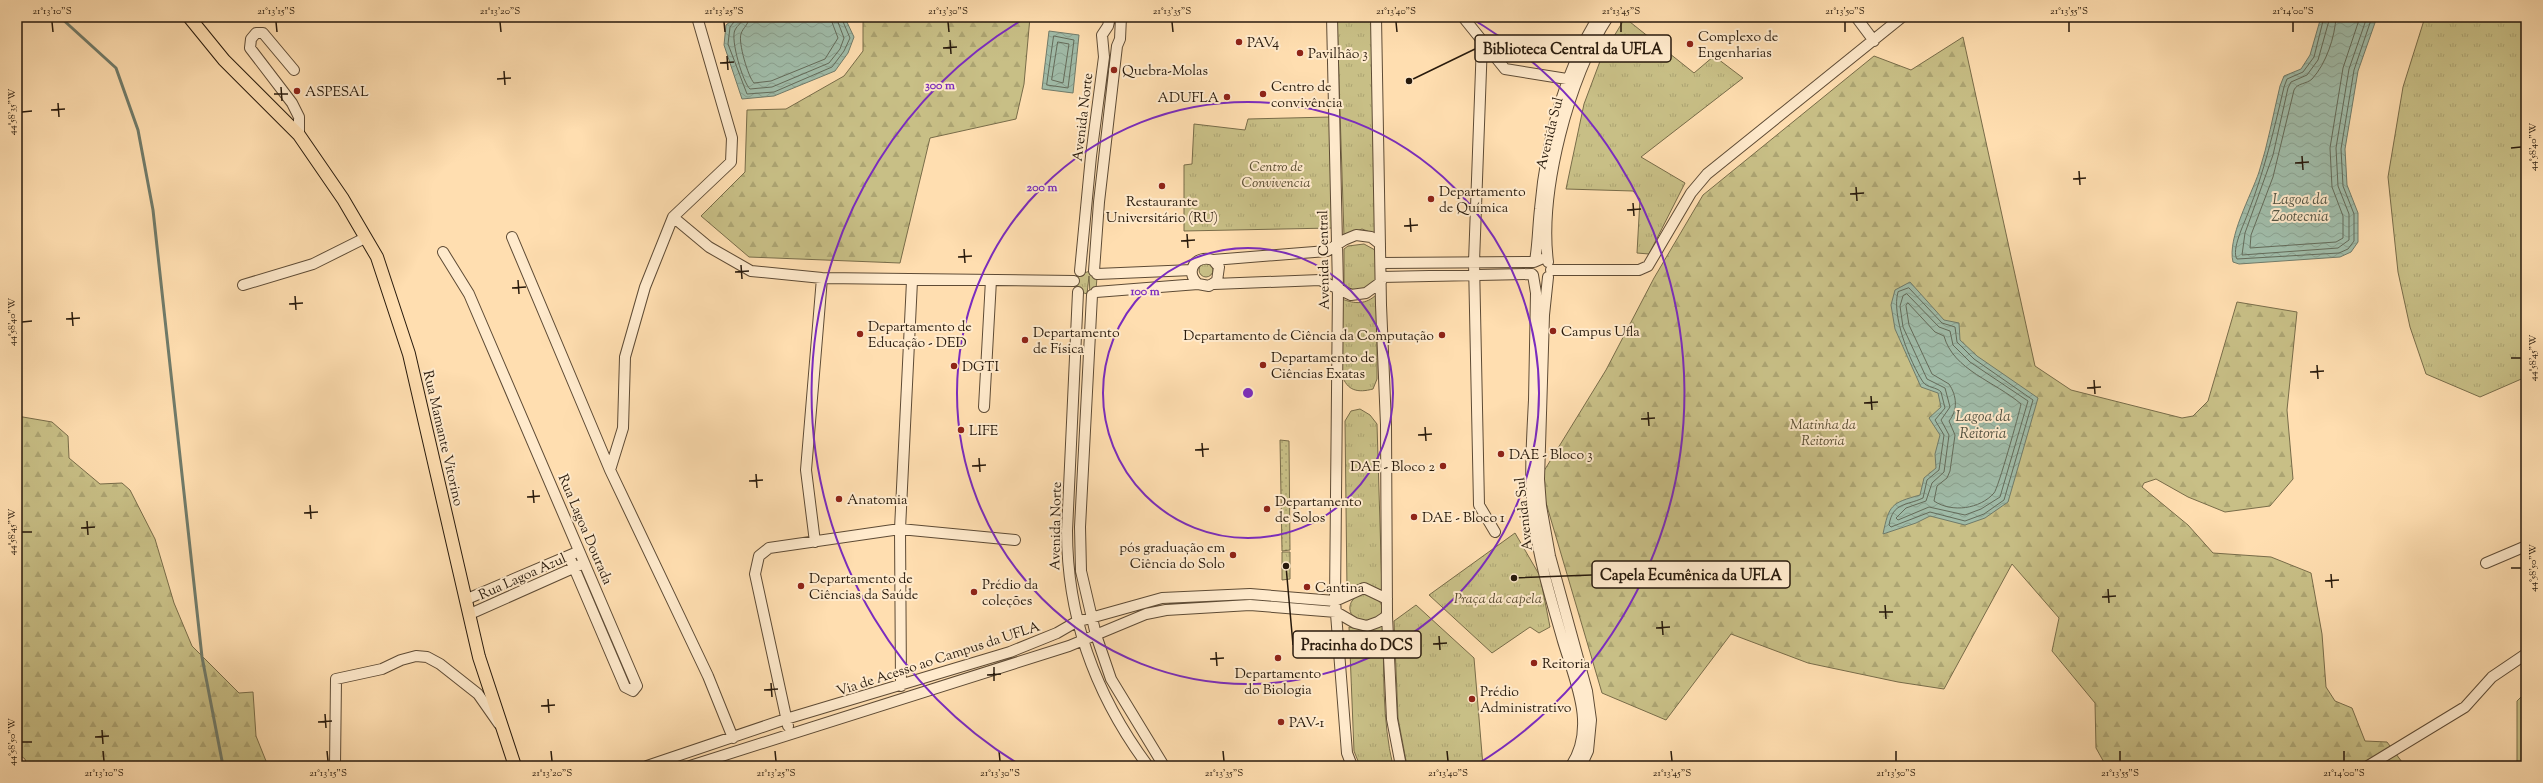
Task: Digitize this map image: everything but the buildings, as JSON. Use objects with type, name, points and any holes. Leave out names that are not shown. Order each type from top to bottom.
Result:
[{"type":"main road","name":"Rua Mamante Vitorino","points":[[189,17],[224,60],[299,135],[343,199],[377,258],[409,354],[467,599],[479,657],[515,766]]},
{"type":"street","points":[[610,470],[623,428],[625,357],[645,287],[673,217],[731,162],[732,138],[697,17]]},
{"type":"street","name":"Avenida Norte","points":[[1096,273],[1100,195],[1121,17]]},
{"type":"street","name":"Avenida Central","points":[[1332,17],[1338,288],[1335,601],[1347,753],[1352,766]]},
{"type":"street","points":[[1376,17],[1387,616],[1392,719],[1401,766]]},
{"type":"street","points":[[1463,17],[1505,69],[1572,80]]},
{"type":"street","name":"Avenida Sul","points":[[1535,261],[1546,162],[1556,117],[1598,17]]},
{"type":"street","name":"Avenida Sul","points":[[1580,766],[1588,752],[1591,720],[1587,691],[1550,556],[1541,499],[1544,307],[1549,270],[1547,227],[1551,183],[1572,80],[1608,17]]},
{"type":"street","points":[[1856,17],[1874,41]]},
{"type":"street","points":[[1074,281],[1078,292],[1085,296],[1094,293],[1198,284],[1203,286],[1214,284],[1320,280],[1338,288],[1346,294],[1359,295],[1366,293],[1381,280],[1474,274],[1533,274],[1540,279],[1549,270],[1640,270],[1648,266],[1691,193],[1707,174],[1902,17]]},
{"type":"street","points":[[1109,22],[1119,32]]},
{"type":"street","name":"Avenida Norte","points":[[1080,271],[1103,44],[1102,35],[1109,22]]},
{"type":"street","points":[[294,70],[263,33],[256,33],[251,39],[250,48],[292,103],[299,117],[299,135]]},
{"type":"street","points":[[1482,42],[1474,262],[1478,505],[1495,532]]},
{"type":"street","points":[[1103,44],[1109,47],[1117,46]]},
{"type":"street","points":[[673,217],[709,247],[751,271],[822,278],[912,281],[1074,281]]},
{"type":"street","points":[[1198,284],[1192,278],[1192,270],[1199,260],[1327,251],[1337,246],[1344,240],[1361,235],[1371,237],[1380,244]]},
{"type":"street","points":[[512,237],[610,470],[708,676],[733,738]]},
{"type":"street","points":[[243,285],[313,264],[366,238]]},
{"type":"street","name":"Rua Lagoa Dourada","points":[[443,252],[469,294],[586,562],[637,686],[633,691],[625,687],[574,568]]},
{"type":"street","points":[[1381,263],[1535,261],[1542,259],[1549,270]]},
{"type":"street","points":[[1213,260],[1220,272],[1214,284]]},
{"type":"street","points":[[1533,274],[1531,268],[1535,261]]},
{"type":"street","points":[[1074,281],[1080,271],[1087,269],[1096,273],[1192,270]]},
{"type":"street","points":[[1094,293],[1100,283],[1096,273]]},
{"type":"street","name":"Avenida Sul","points":[[1533,274],[1536,294],[1532,458],[1533,509],[1538,547],[1582,705],[1583,739],[1578,756],[1571,766]]},
{"type":"street","points":[[815,542],[806,470],[822,278]]},
{"type":"street","points":[[984,407],[991,280]]},
{"type":"street","points":[[901,686],[900,529],[912,281]]},
{"type":"street","name":"Avenida Norte","points":[[1078,292],[1067,564],[1076,622],[1098,683],[1112,711],[1148,766]]},
{"type":"street","name":"Avenida Norte","points":[[1094,293],[1080,528],[1081,571],[1096,635],[1111,679],[1164,766]]},
{"type":"street","points":[[789,734],[755,574],[759,556],[769,548],[900,529],[1015,540]]},
{"type":"street","points":[[2486,563],[2526,546]]},
{"type":"street","name":"Rua Lagoa Azul","points":[[467,599],[581,551]]},
{"type":"street","points":[[569,556],[574,568]]},
{"type":"street","name":"Rua Lagoa Azul","points":[[470,614],[586,562]]},
{"type":"street","points":[[498,586],[503,600]]},
{"type":"street","points":[[1335,601],[1364,588],[1387,598]]},
{"type":"street","name":"Via de Acesso ao Campus da UFLA","points":[[647,766],[786,719],[901,686],[1010,652],[1057,633],[1076,622],[1169,598],[1250,594],[1335,601]]},
{"type":"street","name":"Via de Acesso ao Campus da UFLA","points":[[690,766],[1082,641],[1146,614],[1166,610],[1250,605],[1336,612]]},
{"type":"street","points":[[1336,612],[1355,623],[1367,626],[1378,622],[1387,616]]},
{"type":"street","points":[[2368,766],[2465,707],[2492,678],[2526,654]]},
{"type":"street","points":[[335,766],[336,679],[382,669],[401,660],[416,656],[427,657],[440,664],[478,694],[502,729]]},
{"type":"green space","points":[[860,17],[1030,17],[1024,84],[1016,119],[930,138],[900,263],[749,257],[701,216],[745,172],[747,110],[786,109],[844,76],[863,51],[863,21]]},
{"type":"green space","points":[[1337,17],[1373,17],[1375,234],[1362,229],[1344,236]]},
{"type":"green space","points":[[2425,17],[2526,17],[2526,377],[2480,397],[2426,374],[2410,327],[2398,272],[2388,177],[2403,87]]},
{"type":"green space","points":[[1625,18],[1694,73],[1714,56],[1743,78],[1641,157],[1685,183],[1649,254],[1637,253],[1640,199],[1633,191],[1566,189],[1584,104],[1602,56]]},
{"type":"green space","name":"Matinha da Reitoria","points":[[1963,37],[2035,366],[2071,390],[2182,418],[2193,416],[2208,401],[2237,302],[2297,312],[2287,410],[2293,479],[2270,506],[2225,512],[2188,497],[2156,479],[2144,483],[2142,487],[2188,525],[2213,553],[2271,557],[2311,573],[2322,634],[2326,687],[2335,701],[2352,708],[2365,741],[2387,742],[2405,766],[2106,766],[2096,748],[2095,703],[2052,651],[2059,618],[2012,564],[1944,689],[1898,682],[1808,663],[1731,634],[1666,720],[1602,693],[1539,479],[1606,370],[1654,278],[1703,195],[1874,56],[1911,70]]},
{"type":"green space","name":"Centro de Convivencia","points":[[1330,117],[1332,228],[1184,231],[1184,165],[1192,164],[1194,124],[1245,130],[1248,119]]},
{"type":"green space","points":[[1364,244],[1375,250],[1377,281],[1362,290],[1348,289],[1344,285],[1344,249],[1348,246]]},
{"type":"green space","points":[[1203,263],[1209,263],[1213,267],[1213,273],[1209,277],[1203,277],[1199,273],[1199,267]]},
{"type":"green space","points":[[1090,271],[1097,277],[1096,290],[1090,294],[1089,276],[1087,294],[1081,292],[1076,286],[1078,275]]},
{"type":"green space","points":[[1377,294],[1377,379],[1373,389],[1358,391],[1350,388],[1342,375],[1342,299],[1356,303],[1365,302]]},
{"type":"green space","points":[[1360,409],[1370,415],[1377,424],[1382,591],[1364,585],[1356,586],[1347,590],[1345,421],[1351,411]]},
{"type":"green space","points":[[17,416],[52,422],[68,436],[69,458],[100,484],[122,483],[130,490],[155,539],[174,603],[192,646],[239,693],[253,692],[256,736],[268,766],[27,766],[25,759],[17,753]]},
{"type":"green space","points":[[1280,440],[1289,441],[1290,550],[1282,551]]},
{"type":"green space","name":"Praça da capela","points":[[1515,533],[1540,576],[1550,627],[1539,633],[1530,627],[1492,653],[1429,595]]},
{"type":"green space","points":[[1282,552],[1290,552],[1290,579],[1282,580]]},
{"type":"green space","points":[[1364,593],[1374,597],[1380,602],[1382,609],[1378,619],[1365,621],[1359,620],[1351,614],[1350,604],[1357,596]]},
{"type":"green space","points":[[1416,605],[1474,658],[1483,766],[1407,766],[1398,718],[1394,621]]},
{"type":"green space","points":[[1383,625],[1385,714],[1389,749],[1393,766],[1360,766],[1354,751],[1349,627],[1368,631]]},
{"type":"green space","points":[[2526,692],[2526,766],[2517,766],[2517,701]]},
{"type":"water","points":[[736,17],[842,17],[845,18],[854,37],[848,53],[835,71],[774,96],[742,99],[724,45],[726,25]]},
{"type":"water","name":"Lagoa da Zootecnia","points":[[2321,17],[2377,17],[2358,71],[2345,149],[2347,185],[2358,213],[2358,242],[2351,252],[2340,257],[2239,264],[2233,262],[2233,241],[2236,229],[2259,172],[2280,86],[2284,76],[2301,69],[2310,55]]},
{"type":"water","points":[[1049,31],[1079,35],[1073,93],[1042,89]]},
{"type":"water","name":"Lagoa da Reitoria","points":[[1910,282],[1944,320],[1959,323],[1960,340],[1977,356],[2038,398],[2008,502],[1985,518],[1965,525],[1930,516],[1916,523],[1883,534],[1887,517],[1893,507],[1903,500],[1920,495],[1924,478],[1936,468],[1935,454],[1940,435],[1929,418],[1941,407],[1938,393],[1921,387],[1895,329],[1891,305],[1895,290]]},
{"type":"waterway","points":[[60,17],[116,68],[138,130],[153,210],[202,657],[223,766]]},
{"type":"place","name":"PAV4","points":[[1239,42]]},
{"type":"place","name":"Complexo de Engenharias","points":[[1690,44]]},
{"type":"place","name":"Pavilhão 3","points":[[1300,53]]},
{"type":"place","name":"Quebra-Molas","points":[[1114,70]]},
{"type":"place","name":"Biblioteca Central da UFLA","points":[[1409,81]]},
{"type":"place","name":"ASPESAL","points":[[297,91]]},
{"type":"place","name":"Centro de convivência","points":[[1263,94]]},
{"type":"place","name":"ADUFLA","points":[[1227,97]]},
{"type":"place","name":"Restaurante Universitário (RU)","points":[[1162,186]]},
{"type":"place","name":"Departamento de Química","points":[[1431,199]]},
{"type":"place","name":"Campus Ufla","points":[[1553,331]]},
{"type":"place","name":"Departamento de Educação - DED","points":[[860,334]]},
{"type":"place","name":"Departamento de Ciência da Computação","points":[[1442,335]]},
{"type":"place","name":"Departamento de Física","points":[[1025,340]]},
{"type":"place","name":"Departamento de Ciências Exatas","points":[[1263,365]]},
{"type":"place","name":"DGTI","points":[[954,366]]},
{"type":"place","name":"LIFE","points":[[961,430]]},
{"type":"place","name":"DAE - Bloco 3","points":[[1501,454]]},
{"type":"place","name":"DAE - Bloco 2","points":[[1443,466]]},
{"type":"place","name":"Anatomia","points":[[839,499]]},
{"type":"place","name":"Departamento de Solos","points":[[1267,509]]},
{"type":"place","name":"DAE - Bloco 1","points":[[1414,517]]},
{"type":"place","name":"pós graduação em Ciência do Solo","points":[[1233,555]]},
{"type":"place","name":"Pracinha do DCS","points":[[1286,566]]},
{"type":"place","name":"Capela Ecumênica da UFLA","points":[[1514,578]]},
{"type":"place","name":"Departamento de Ciências da Saúde","points":[[801,586]]},
{"type":"place","name":"Cantina","points":[[1307,587]]},
{"type":"place","name":"Prédio da coleções","points":[[974,592]]},
{"type":"place","name":"Departamento do Biologia","points":[[1278,658]]},
{"type":"place","name":"Reitoria","points":[[1534,663]]},
{"type":"place","name":"Prédio Administrativo","points":[[1472,699]]},
{"type":"place","name":"PAV-1","points":[[1281,722]]}]
